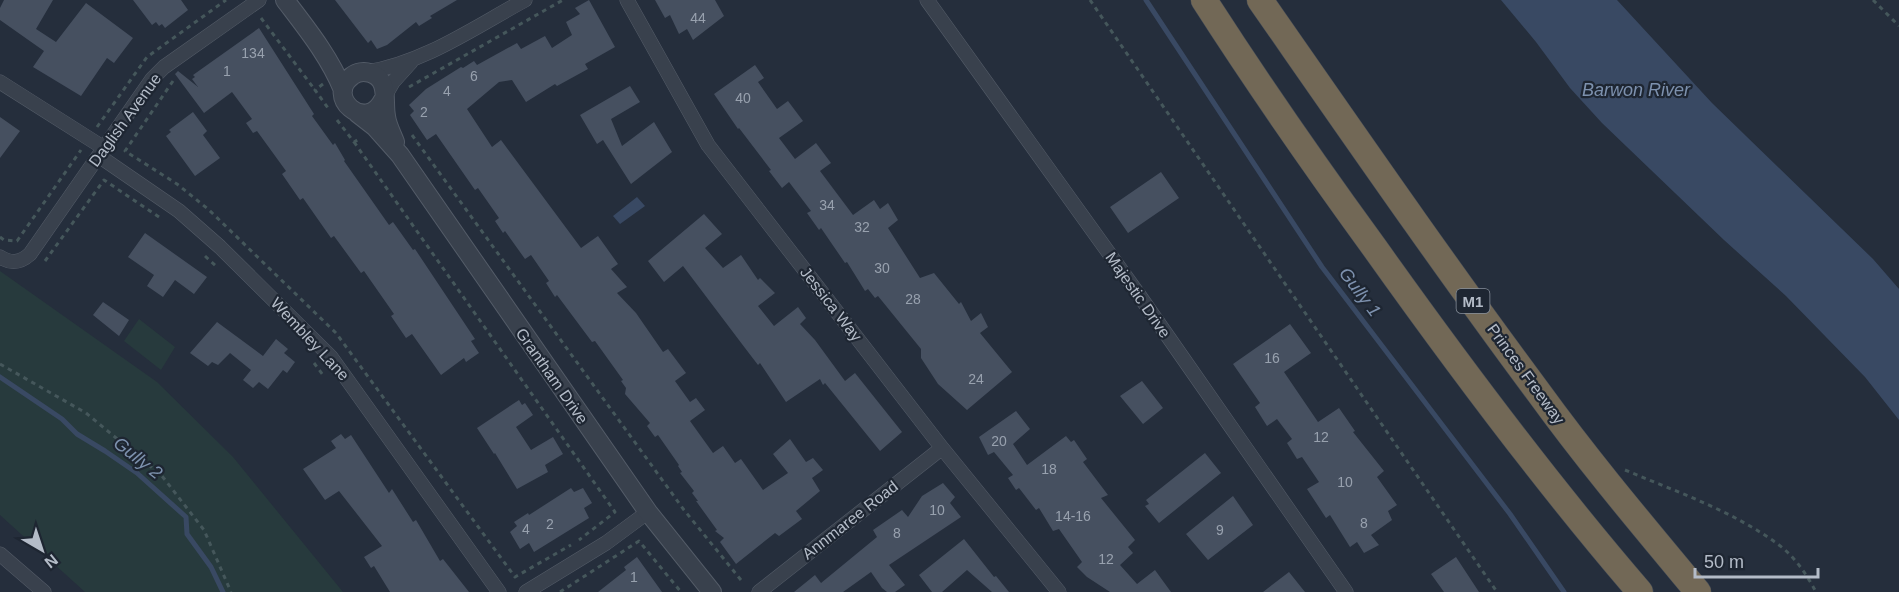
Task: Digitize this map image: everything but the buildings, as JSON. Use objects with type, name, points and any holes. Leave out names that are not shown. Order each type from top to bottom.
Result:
[{"type":"highway","points":[[1204,0],[1304,150],[1417,307],[1520,445],[1640,592]]},
{"type":"highway","name":"Princes Freeway","points":[[1260,0],[1381,174],[1540,394],[1627,507],[1698,592]]},
{"type":"street","name":"Daglish Avenue","points":[[0,256],[15,262],[24,260],[142,93],[164,67],[259,0]]},
{"type":"street","name":"Grantham Drive","points":[[285,0],[321,48],[336,73],[343,90],[345,103],[375,127],[400,155],[648,512],[712,592]]},
{"type":"street","points":[[343,90],[350,77],[412,61],[525,0]]},
{"type":"street","name":"Jessica Way","points":[[627,0],[708,145],[942,448],[1059,592]]},
{"type":"street","name":"Majestic Drive","points":[[927,0],[1146,305],[1346,592]]},
{"type":"street","name":"Grantham Drive","points":[[321,48],[379,78],[390,96],[386,119],[400,155]]},
{"type":"street","points":[[357,112],[374,111],[390,96],[394,81],[412,61]]},
{"type":"street","name":"Wembley Lane","points":[[0,82],[101,152],[179,210],[220,247],[331,357],[499,592]]},
{"type":"street","name":"Annmaree Road","points":[[759,592],[942,448]]},
{"type":"street","points":[[526,592],[606,543],[648,512]]},
{"type":"street","points":[[0,554],[44,592]]},
{"type":"path","points":[[390,96],[563,0]]},
{"type":"path","points":[[1090,0],[1497,592]]},
{"type":"path","points":[[1873,0],[1899,26]]},
{"type":"path","points":[[253,23],[262,17],[315,90]]},
{"type":"path","points":[[173,80],[125,151],[177,184],[208,209],[336,333],[515,577],[579,541],[615,512],[354,142]]},
{"type":"path","points":[[410,133],[684,510],[741,580]]},
{"type":"path","points":[[45,261],[104,180],[161,219]]},
{"type":"path","points":[[0,237],[4,240],[17,241]]},
{"type":"path","points":[[206,256],[222,272]]},
{"type":"path","points":[[313,362],[327,379]]},
{"type":"path","points":[[0,364],[86,412],[162,476],[204,530],[231,592]]},
{"type":"path","points":[[1624,470],[1700,501],[1780,546],[1804,571],[1816,592]]},
{"type":"path","points":[[560,592],[639,541],[681,592]]},
{"type":"shaded area","points":[[0,271],[157,382],[233,457],[343,592],[85,592],[0,515]]},
{"type":"shaded area","points":[[139,319],[175,347],[161,370],[124,341]]},
{"type":"water","name":"Barwon River","points":[[1501,0],[1617,0],[1712,103],[1873,259],[1899,289],[1899,420],[1865,377],[1786,296],[1602,123],[1570,88]]},
{"type":"water","points":[[637,197],[645,206],[620,224],[613,216]]},
{"type":"waterway","name":"Gully 1","points":[[1146,0],[1322,267],[1510,514],[1564,592]]},
{"type":"waterway","name":"Gully 2","points":[[0,377],[62,419],[77,434],[137,473],[186,517],[187,534],[211,567],[223,592]]}]
